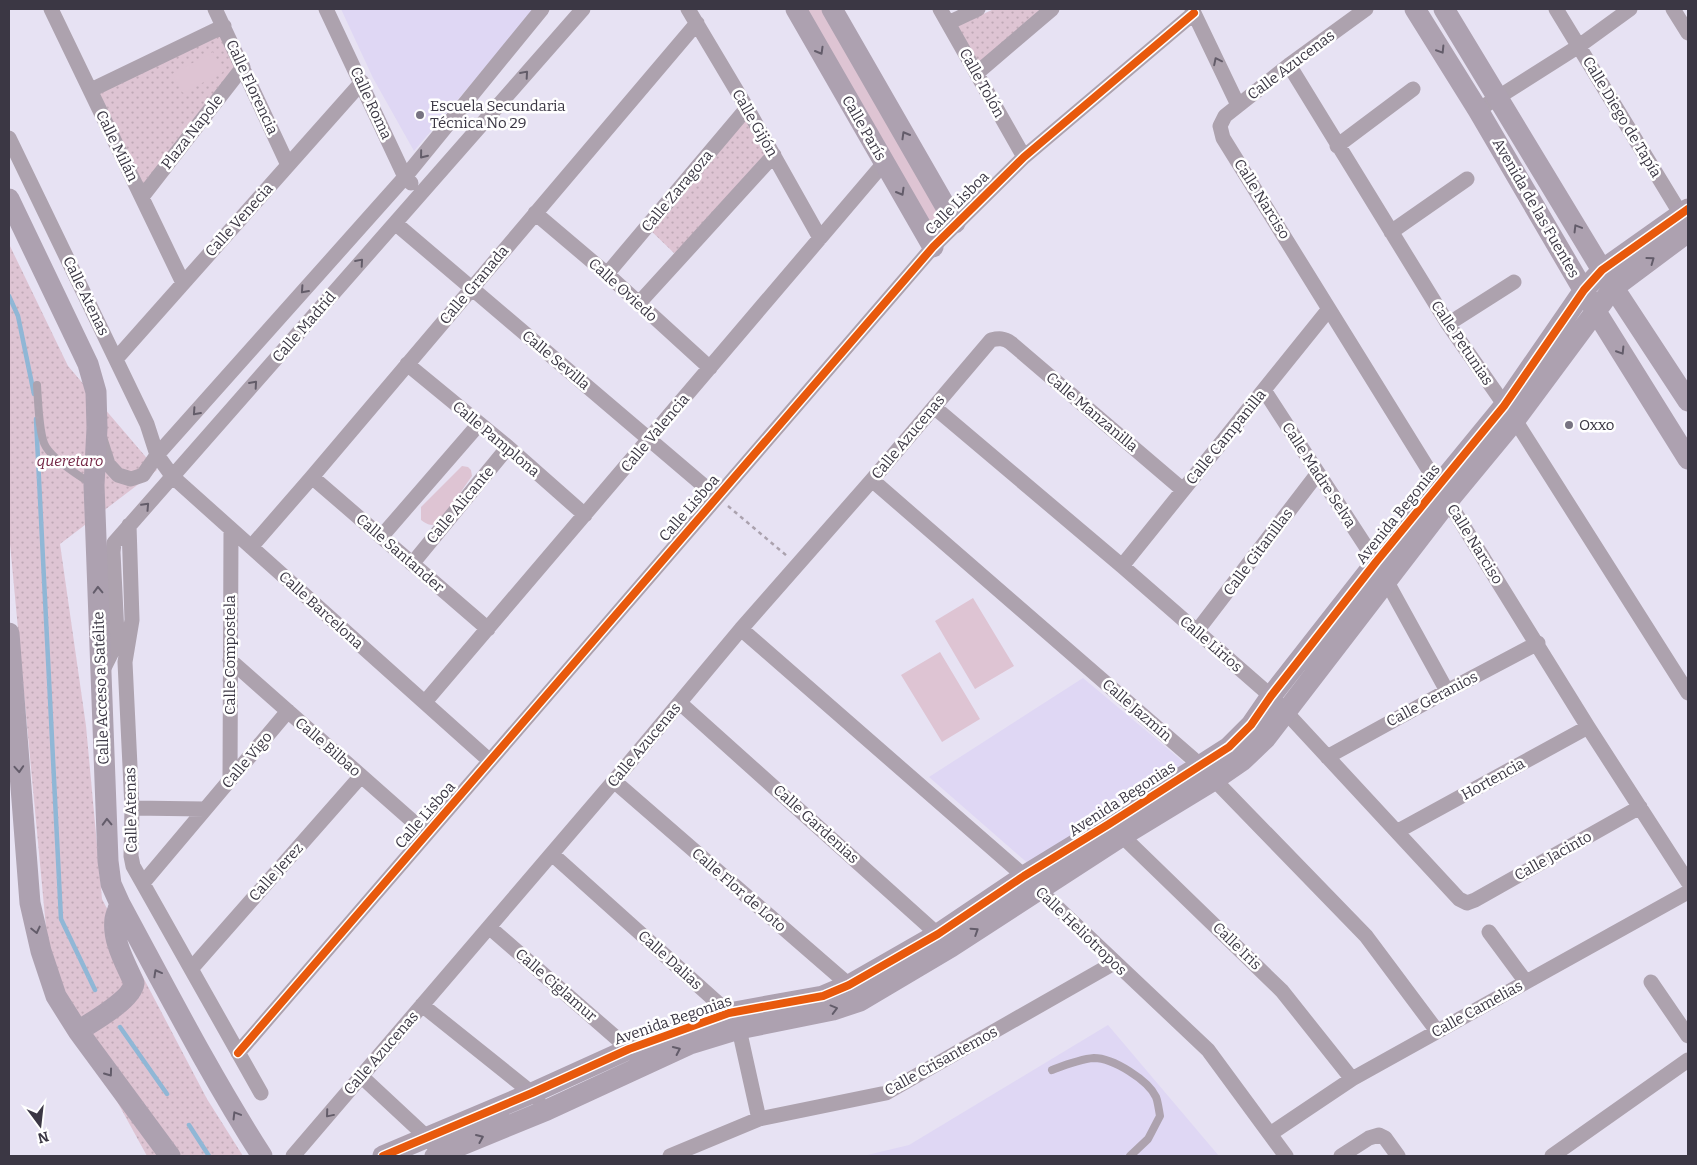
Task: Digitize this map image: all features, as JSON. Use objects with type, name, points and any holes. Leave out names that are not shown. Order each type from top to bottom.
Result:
[{"type":"main road","name":"Calle París","points":[[796,9],[932,246]]},
{"type":"main road","points":[[832,9],[956,223]]},
{"type":"main road","name":"Avenida de las Fuentes","points":[[1415,9],[1478,110],[1595,310],[1688,459]]},
{"type":"main road","name":"Avenida de las Fuentes","points":[[1444,9],[1608,279],[1688,401]]},
{"type":"main road","name":"Calle Acceso a Satélite","points":[[9,199],[88,364],[96,392],[97,428],[94,485],[108,861],[111,884],[120,904],[235,1114],[262,1156]]},
{"type":"main road","name":"Avenida Begonias","points":[[1509,413],[1584,290],[1608,279],[1686,220]]},
{"type":"main road","name":"Avenida Begonias","points":[[435,1149],[532,1093],[629,1049],[734,1021],[832,1010],[855,993],[944,940],[1207,773],[1243,760],[1265,738],[1278,704],[1381,571],[1443,493],[1595,310],[1608,279]]},
{"type":"main road","points":[[9,633],[30,903],[41,951],[56,996],[85,1026],[170,1156]]},
{"type":"main road","points":[[85,1026],[120,1003],[133,988],[134,983],[118,942],[116,930],[115,920],[120,904]]},
{"type":"main road","name":"Avenida Begonias","points":[[383,1156],[435,1149],[547,1110],[690,1044],[734,1021]]},
{"type":"street","name":"Calle Milán","points":[[52,9],[183,283]]},
{"type":"street","name":"Calle Florencia","points":[[215,9],[288,165]]},
{"type":"street","name":"Calle Roma","points":[[326,9],[362,82],[405,177],[420,193]]},
{"type":"street","name":"Calle Madrid","points":[[97,428],[108,464],[118,475],[131,479],[143,474],[405,177],[542,9]]},
{"type":"street","name":"Calle Madrid","points":[[101,674],[115,646],[117,634],[114,543],[583,9]]},
{"type":"street","name":"Calle Gijón","points":[[688,9],[747,108],[820,238]]},
{"type":"street","name":"Calle Tolón","points":[[940,9],[1024,157]]},
{"type":"street","points":[[948,23],[978,9]]},
{"type":"street","points":[[977,73],[1052,9]]},
{"type":"street","name":"Calle Azucenas","points":[[1220,126],[1224,116],[1289,65],[1366,9]]},
{"type":"street","name":"Calle Diego de Tapía","points":[[1556,9],[1686,220]]},
{"type":"street","points":[[1478,110],[1579,46],[1630,9]]},
{"type":"street","points":[[1673,9],[1688,33]]},
{"type":"street","points":[[1193,11],[1238,105]]},
{"type":"street","name":"Calle Lisboa","points":[[238,1054],[932,246],[1024,157],[1193,11]]},
{"type":"street","name":"Calle Granada","points":[[251,547],[312,478],[697,23]]},
{"type":"street","points":[[91,90],[224,26]]},
{"type":"street","name":"Calle Petunias","points":[[1289,65],[1448,324],[1509,413],[1688,693]]},
{"type":"street","name":"Plaza Napole","points":[[142,197],[243,67]]},
{"type":"street","name":"Calle Venecia","points":[[116,359],[362,82]]},
{"type":"street","points":[[1337,146],[1413,89]]},
{"type":"street","name":"Calle Zaragoza","points":[[606,274],[747,108]]},
{"type":"street","name":"Calle Narciso","points":[[1220,126],[1223,138],[1538,643],[1588,727],[1688,882]]},
{"type":"street","name":"Calle Atenas","points":[[9,138],[147,424],[157,456]]},
{"type":"street","points":[[639,303],[774,155]]},
{"type":"street","name":"Calle Valencia","points":[[425,702],[884,163]]},
{"type":"street","points":[[1391,232],[1467,179]]},
{"type":"street","name":"Calle Oviedo","points":[[535,213],[639,303],[710,368]]},
{"type":"street","name":"Calle Sevilla","points":[[394,223],[716,497]]},
{"type":"street","points":[[1448,324],[1514,282]]},
{"type":"street","name":"Calle Campanilla","points":[[1122,566],[1330,309]]},
{"type":"street","name":"Calle Azucenas","points":[[293,1156],[985,346],[991,340],[999,338]]},
{"type":"street","name":"Calle Manzanilla","points":[[999,338],[1011,343],[1183,490]]},
{"type":"street","name":"Calle Pamplona","points":[[407,364],[508,447],[585,515]]},
{"type":"street","name":"Calle Madre Selva","points":[[1264,390],[1381,571],[1447,690]]},
{"type":"street","name":"Calle Lirios","points":[[934,407],[1122,566],[1278,704],[1398,831],[1459,899],[1467,903]]},
{"type":"street","points":[[381,537],[479,424]]},
{"type":"street","name":"Calle Alicante","points":[[412,564],[508,447]]},
{"type":"street","name":"Calle Barcelona","points":[[157,456],[172,477],[490,761]]},
{"type":"street","name":"Calle Gitanillas","points":[[1197,631],[1318,473]]},
{"type":"street","name":"Calle Santander","points":[[312,478],[488,629]]},
{"type":"street","name":"Calle Jazmín","points":[[872,480],[1207,773],[1366,936],[1437,1031]]},
{"type":"street","name":"Calle Atenas","points":[[129,524],[132,620],[126,662],[133,866],[261,1093]]},
{"type":"street","name":"Calle Compostela","points":[[230,780],[231,530]]},
{"type":"street","name":"Calle Heliotropos","points":[[742,629],[1031,884],[1208,1050],[1286,1156]]},
{"type":"street","name":"Calle Geranios","points":[[1327,757],[1447,690],[1538,643]]},
{"type":"street","name":"Calle Bilbao","points":[[230,660],[427,834]]},
{"type":"street","name":"Calle Gardenias","points":[[680,703],[944,940]]},
{"type":"street","name":"Calle Vigo","points":[[143,883],[288,711]]},
{"type":"street","name":"Hortencia","points":[[1398,831],[1588,727]]},
{"type":"street","name":"Calle Jerez","points":[[191,969],[361,776]]},
{"type":"street","name":"Calle Flor de Loto","points":[[614,781],[855,993]]},
{"type":"street","name":"Calle Jacinto","points":[[1467,903],[1640,807]]},
{"type":"street","points":[[132,808],[206,809]]},
{"type":"street","name":"Calle Iris","points":[[1116,830],[1282,990],[1352,1079]]},
{"type":"street","name":"Calle Dalias","points":[[552,854],[734,1021]]},
{"type":"street","name":"Calle Camelias","points":[[1270,1134],[1352,1079],[1688,892]]},
{"type":"street","name":"Calle Ciglamur","points":[[489,927],[629,1049],[642,1066]]},
{"type":"street","points":[[1489,932],[1526,982]]},
{"type":"street","name":"Calle Crisantemos","points":[[670,1156],[758,1119],[886,1093],[1114,963]]},
{"type":"street","points":[[1650,982],[1688,1036]]},
{"type":"street","points":[[422,1005],[532,1093],[547,1110]]},
{"type":"street","points":[[734,1021],[758,1119]]},
{"type":"street","points":[[1552,1156],[1688,1060]]},
{"type":"street","points":[[361,1076],[435,1149]]},
{"type":"street","points":[[1340,1156],[1358,1152],[1374,1135],[1379,1135],[1385,1138],[1398,1156]]},
{"type":"lane","points":[[37,385],[39,420],[45,447],[72,472],[94,485]]},
{"type":"lane","points":[[1052,1070],[1095,1058],[1120,1065],[1140,1079],[1156,1097],[1160,1116],[1148,1139],[1130,1156]]},
{"type":"path","points":[[716,497],[797,565]]},
{"type":"shaded area","name":"Escuela Secundaria Técnica No 29","points":[[341,9],[535,9],[414,151],[373,78]]},
{"type":"shaded area","points":[[1083,678],[1186,764],[1031,866],[929,777]]},
{"type":"shaded area","points":[[1108,1025],[1219,1156],[863,1156],[909,1145]]},
{"type":"green space","points":[[799,9],[832,9],[955,223],[933,247]]},
{"type":"green space","points":[[994,9],[1045,9],[978,66],[955,27]]},
{"type":"green space","points":[[224,26],[243,67],[142,197],[91,90]]},
{"type":"green space","points":[[213,52],[223,72],[183,93],[172,74]]},
{"type":"green space","points":[[746,110],[772,154],[687,247],[674,253],[647,227]]},
{"type":"green space","name":"queretaro","points":[[9,244],[68,366],[157,470],[60,544],[86,726],[102,899],[207,1099],[243,1156],[147,1156],[51,981],[9,533]]},
{"type":"green space","points":[[462,466],[468,467],[471,470],[472,476],[442,518],[432,525],[421,520],[421,507]]},
{"type":"green space","points":[[973,598],[1014,666],[975,689],[935,621]]},
{"type":"green space","points":[[940,652],[980,719],[942,742],[901,675]]},
{"type":"waterway","points":[[9,296],[18,316],[34,394]]},
{"type":"waterway","points":[[36,419],[61,919],[95,990]]},
{"type":"waterway","points":[[120,1027],[167,1094]]},
{"type":"waterway","points":[[189,1125],[209,1156]]},
{"type":"cycle path","points":[[238,1053],[933,247],[1024,157],[1194,13]]},
{"type":"cycle path","points":[[383,1156],[532,1093],[629,1049],[729,1013],[823,996],[849,985],[938,934],[1024,876],[1229,747],[1251,725],[1271,696],[1376,562],[1504,406],[1584,290],[1602,270],[1688,209]]},
{"type":"place","name":"Escuela Secundaria Técnica No 29","points":[[420,115]]},
{"type":"place","name":"Oxxo","points":[[1569,425]]}]
